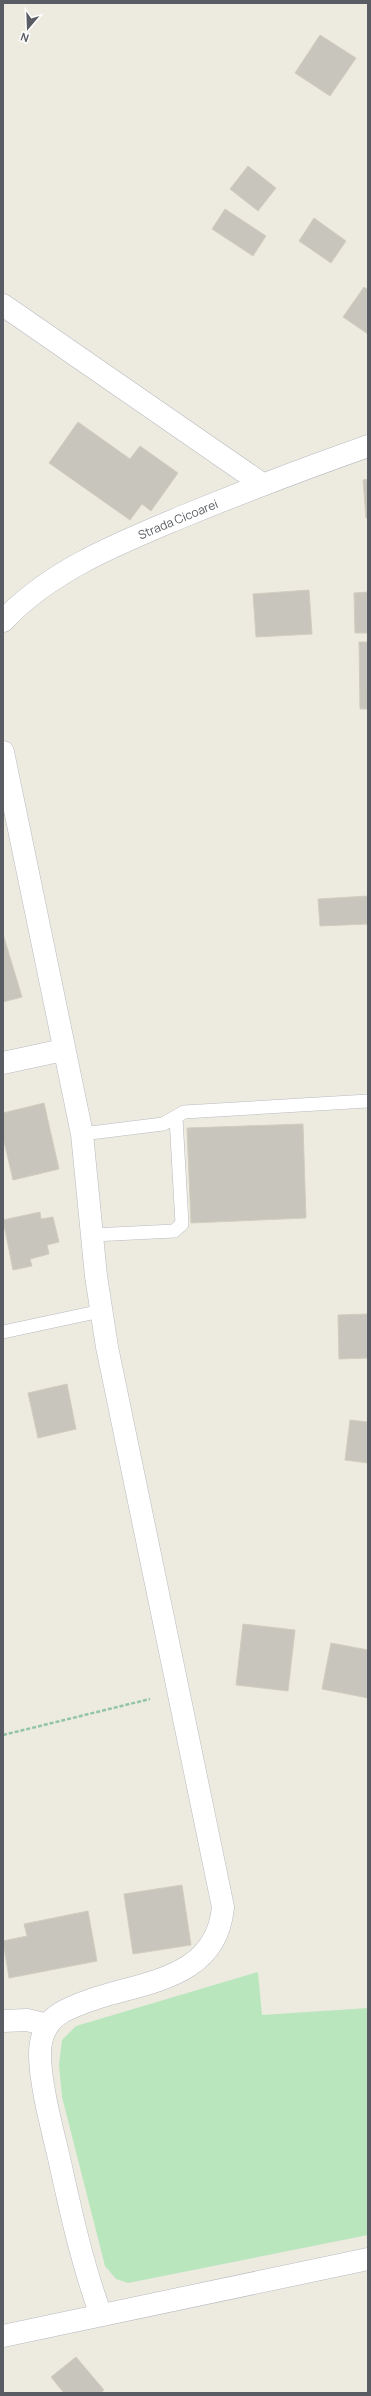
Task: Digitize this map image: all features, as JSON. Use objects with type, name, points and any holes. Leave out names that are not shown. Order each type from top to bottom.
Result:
[{"type":"street","points":[[3,305],[262,484]]},
{"type":"street","name":"Strada Cicoarei","points":[[3,621],[35,592],[65,571],[93,556],[135,536],[262,484],[368,446]]},
{"type":"street","points":[[3,752],[63,1050],[82,1134],[101,1311],[177,1692],[221,1894],[222,1915],[218,1933],[212,1945],[201,1958],[185,1970],[85,2002],[65,2010],[48,2025],[42,2039],[40,2055],[48,2115],[86,2275],[101,2316]]},
{"type":"street","points":[[3,1063],[63,1050]]},
{"type":"street","points":[[3,2020],[28,2020],[48,2025]]},
{"type":"street","points":[[3,2336],[368,2259]]},
{"type":"lane","points":[[82,1134],[163,1124],[176,1118],[184,1112],[368,1101]]},
{"type":"lane","points":[[93,1235],[174,1231],[180,1229],[182,1224],[176,1118]]},
{"type":"lane","points":[[3,1332],[101,1311]]},
{"type":"path","points":[[3,1735],[177,1692]]},
{"type":"green space","points":[[258,1972],[262,2015],[368,2008],[368,2235],[128,2283],[116,2279],[105,2266],[62,2097],[59,2065],[62,2040],[76,2026]]},
{"type":"building","points":[[320,35],[356,58],[330,96],[295,73]]},
{"type":"building","points":[[248,166],[276,188],[258,211],[230,189]]},
{"type":"building","points":[[225,209],[266,236],[253,256],[212,229]]},
{"type":"building","points":[[314,218],[346,241],[331,263],[299,241]]},
{"type":"building","points":[[364,287],[368,290],[368,334],[343,317]]},
{"type":"building","points":[[78,422],[130,459],[140,446],[178,473],[151,511],[142,504],[130,520],[49,463]]},
{"type":"building","points":[[368,479],[368,518],[366,518],[363,480]]},
{"type":"building","points":[[309,590],[312,634],[256,637],[253,594]]},
{"type":"building","points":[[368,592],[368,633],[355,633],[354,593]]},
{"type":"building","points":[[359,642],[368,642],[368,709],[360,709]]},
{"type":"building","points":[[368,896],[368,924],[320,926],[318,899]]},
{"type":"building","points":[[3,934],[22,997],[3,1002]]},
{"type":"building","points":[[44,1103],[59,1169],[13,1180],[3,1137],[3,1113]]},
{"type":"building","points":[[303,1124],[306,1218],[191,1223],[187,1128]]},
{"type":"building","points":[[40,1212],[41,1219],[53,1217],[59,1242],[47,1245],[49,1254],[30,1259],[32,1266],[13,1270],[3,1220]]},
{"type":"building","points":[[368,1314],[368,1358],[339,1359],[338,1315]]},
{"type":"building","points":[[67,1384],[76,1429],[38,1438],[28,1393]]},
{"type":"building","points":[[350,1420],[368,1422],[368,1463],[345,1460]]},
{"type":"building","points":[[243,1624],[295,1630],[288,1691],[236,1685]]},
{"type":"building","points":[[331,1643],[368,1650],[368,1698],[322,1689]]},
{"type":"building","points":[[182,1885],[191,1945],[133,1954],[124,1894]]},
{"type":"building","points":[[88,1911],[97,1961],[9,1978],[3,1941],[27,1936],[24,1924]]},
{"type":"building","points":[[76,2357],[104,2390],[101,2393],[64,2393],[51,2377]]}]
